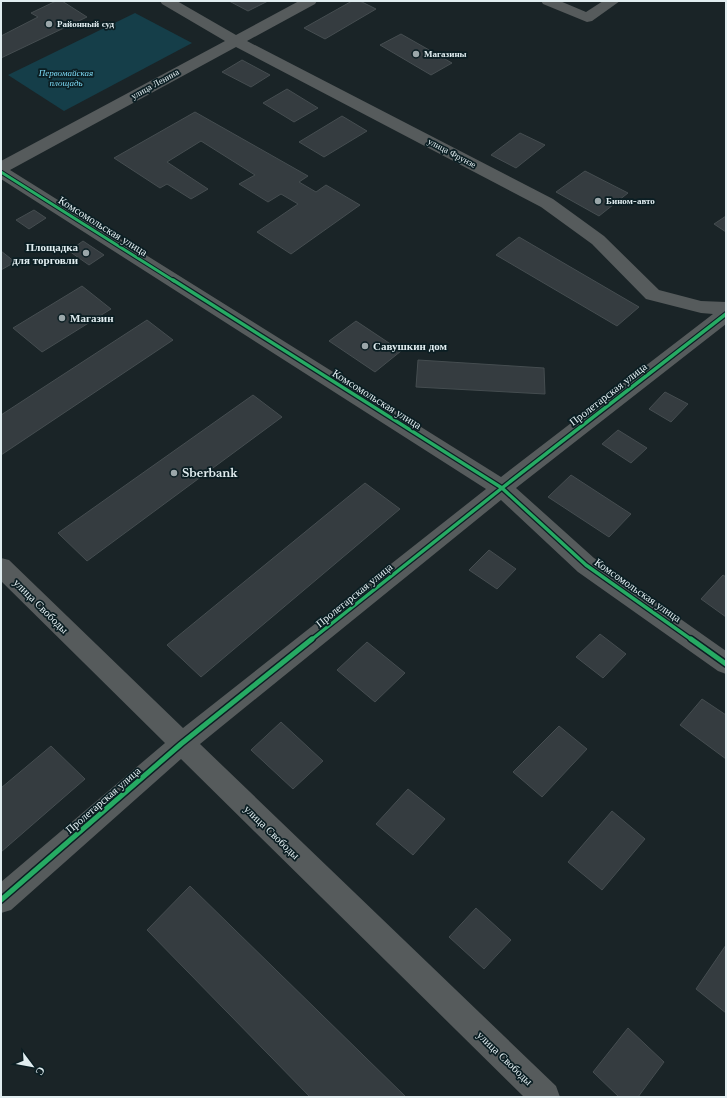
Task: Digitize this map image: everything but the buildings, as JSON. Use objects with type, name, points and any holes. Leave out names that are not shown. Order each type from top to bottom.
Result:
[{"type":"street","name":"улица Фрунзе","points":[[167,1],[235,40],[547,203],[598,240],[653,295],[701,307],[726,308]]},
{"type":"street","name":"улица Ленина","points":[[1,168],[235,40],[310,1]]},
{"type":"street","points":[[548,1],[586,18],[613,1]]},
{"type":"street","name":"Комсомольская улица","points":[[1,172],[502,488],[586,565],[726,664]]},
{"type":"street","name":"Пролетарская улица","points":[[1,900],[181,744],[502,488],[726,314]]},
{"type":"street","name":"улица Свободы","points":[[1,567],[545,1097]]},
{"type":"green space","name":"Первомайская площадь","points":[[135,13],[192,43],[64,111],[8,75]]},
{"type":"cycle path","points":[[1,172],[502,488],[586,565],[726,664]]},
{"type":"cycle path","points":[[1,900],[181,744],[502,488],[726,314]]},
{"type":"place","name":"Районный суд","points":[[49,24]]},
{"type":"place","name":"Магазины","points":[[416,54]]},
{"type":"place","name":"Бином-авто","points":[[598,201]]},
{"type":"place","name":"Площадка для торговли","points":[[86,253]]},
{"type":"place","name":"Магазин","points":[[62,318]]},
{"type":"place","name":"Савушкин дом","points":[[365,346]]},
{"type":"place","name":"Sberbank","points":[[174,473]]}]
